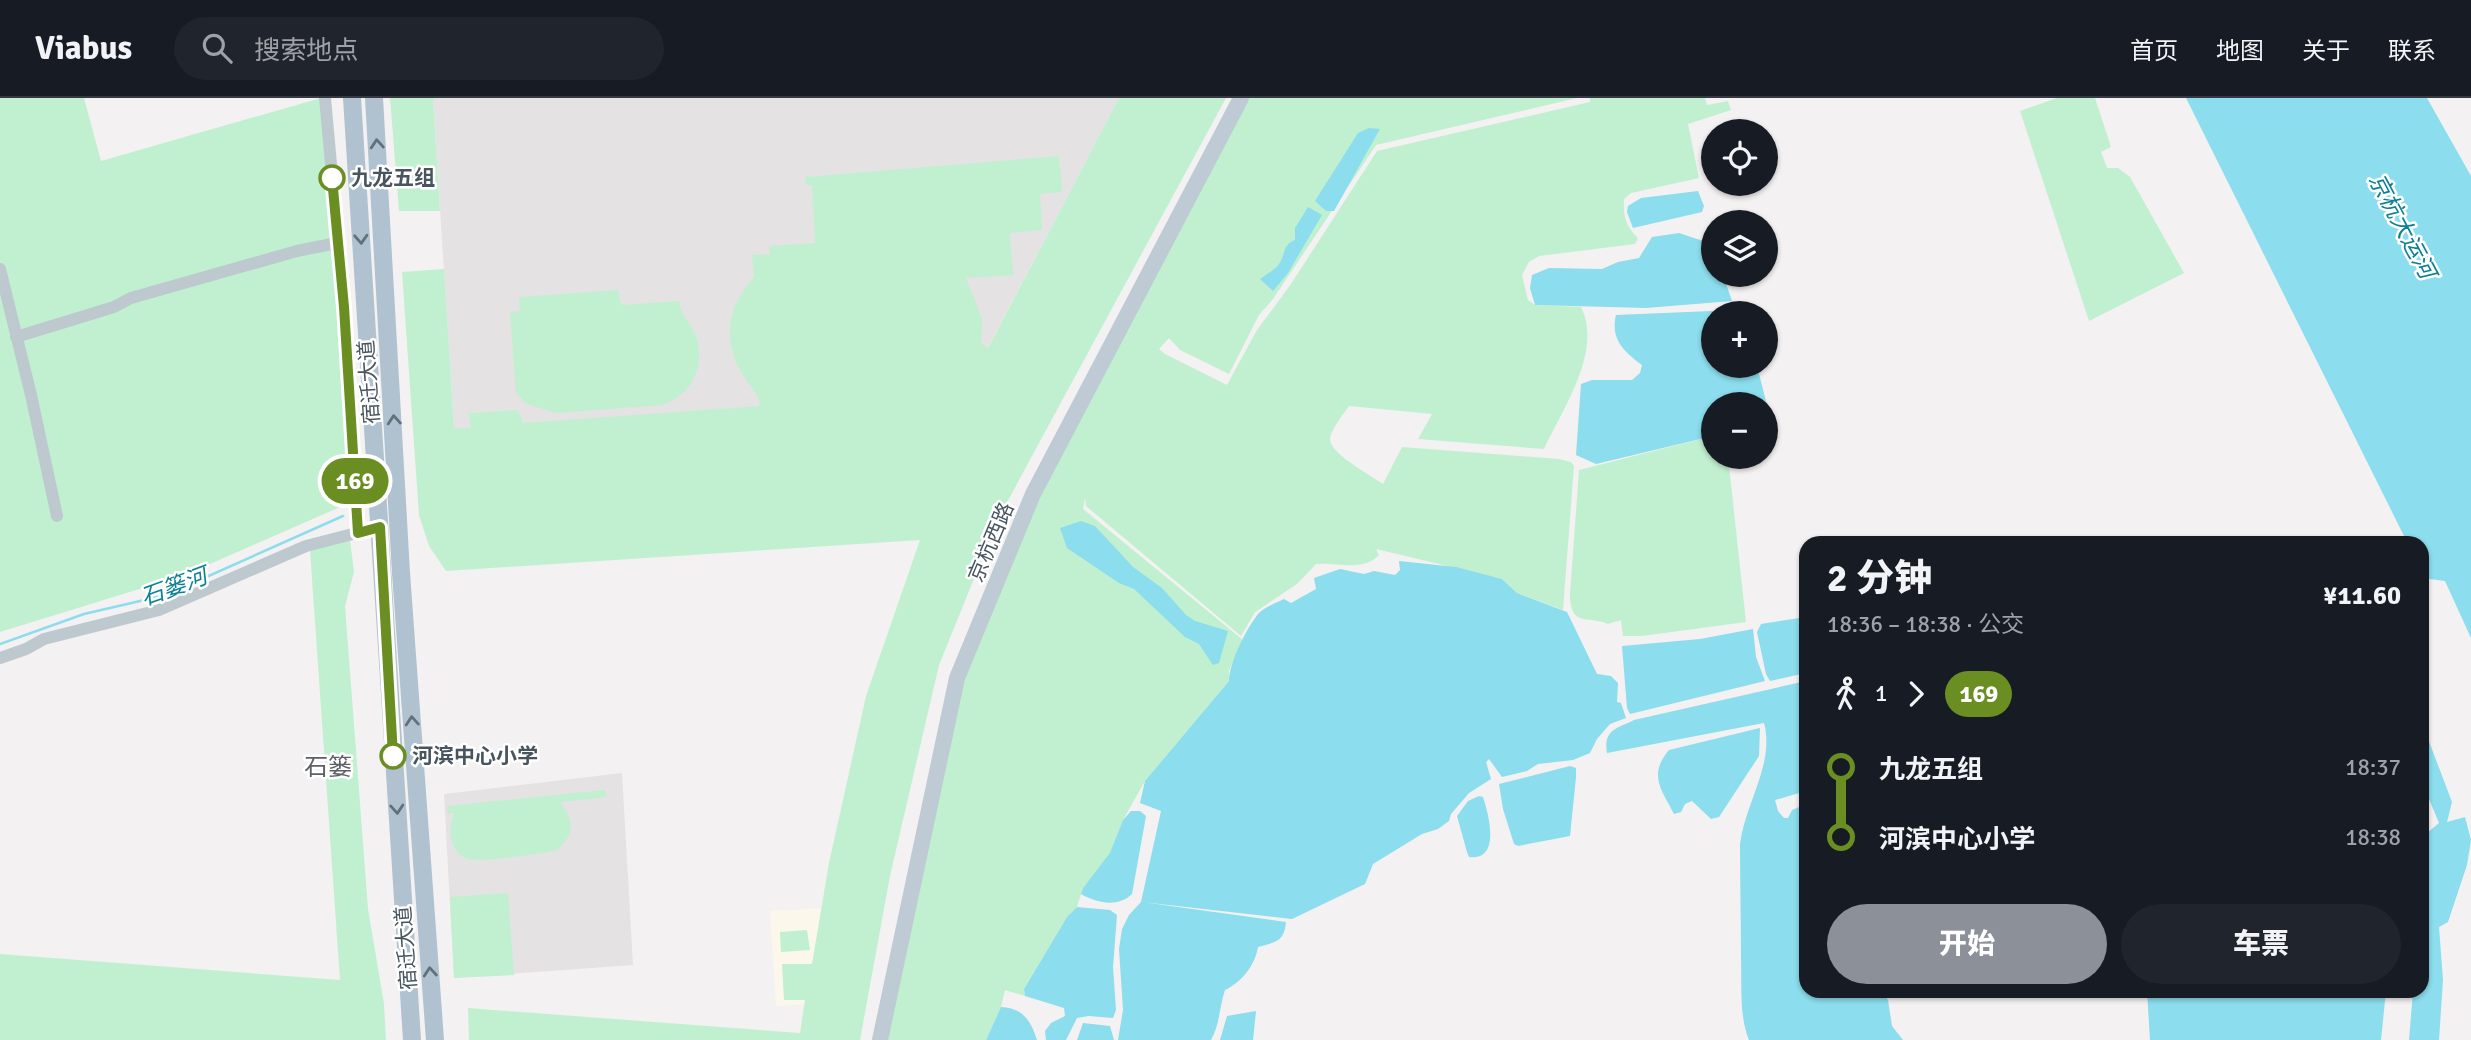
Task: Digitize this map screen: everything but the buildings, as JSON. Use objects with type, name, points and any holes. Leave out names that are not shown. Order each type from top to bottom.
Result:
[{"type":"main road","name":"宿迁大道","points":[[352,98],[412,1040]]},
{"type":"main road","name":"宿迁大道","points":[[374,98],[402,587],[435,1040]]},
{"type":"main road","name":"京杭西路","points":[[880,1040],[957,678],[1033,494],[1241,98]]},
{"type":"street","points":[[326,98],[344,307],[358,533]]},
{"type":"street","points":[[16,337],[114,307],[131,298],[297,251],[337,243]]},
{"type":"street","points":[[0,270],[57,516]]},
{"type":"street","points":[[0,659],[44,639],[159,610],[306,546],[380,527]]},
{"type":"shaded area","points":[[1119,98],[965,391],[523,424],[518,411],[468,413],[471,428],[454,428],[433,99]]},
{"type":"shaded area","points":[[622,773],[633,965],[454,978],[444,794]]},
{"type":"shaded area","points":[[831,908],[836,1003],[776,1006],[770,911]]},
{"type":"green space","points":[[0,98],[84,98],[101,161],[321,98],[356,500],[185,575],[0,632]]},
{"type":"green space","points":[[390,98],[447,98],[433,99],[440,211],[399,211]]},
{"type":"green space","points":[[1119,98],[1226,98],[999,517],[939,665],[890,876],[860,1040],[469,1040],[468,1008],[800,1033],[805,1000],[784,1000],[782,964],[812,964],[829,863],[866,696],[920,540],[446,571],[429,546],[419,515],[402,272],[444,269],[454,428],[471,428],[468,413],[518,410],[523,423],[760,406],[757,395],[745,378],[733,352],[730,326],[738,301],[754,277],[752,255],[770,254],[769,246],[815,243],[812,185],[806,185],[805,177],[1059,156],[1062,192],[1040,194],[1042,230],[1010,233],[1013,275],[966,278],[982,318],[981,343],[988,348]]},
{"type":"green space","points":[[1249,98],[1577,98],[1376,145],[1273,299],[1259,315],[1229,374],[1180,350],[1169,338],[1159,349],[1227,385],[1257,330],[1291,284],[1377,151],[1590,102],[1590,98],[1705,98],[1707,105],[1728,101],[1731,110],[1688,124],[1699,178],[1631,193],[1624,199],[1626,221],[1638,238],[1635,244],[1539,256],[1529,262],[1522,275],[1528,300],[1535,305],[1581,307],[1587,324],[1587,342],[1578,379],[1544,449],[1418,439],[1432,414],[1349,406],[1331,435],[1330,439],[1336,451],[1383,484],[1402,447],[1571,462],[1574,466],[1563,610],[1517,593],[1502,579],[1376,549],[1379,555],[1358,565],[1316,564],[1297,584],[1255,612],[1241,636],[1086,506],[1085,498],[1083,509],[1243,640],[1229,671],[1229,681],[1145,781],[1123,820],[1111,853],[1083,888],[1077,907],[1067,917],[1024,989],[1025,996],[1005,990],[1001,1007],[986,1040],[885,1040],[959,687],[1045,482]]},
{"type":"green space","points":[[2057,98],[2095,98],[2111,147],[2101,152],[2107,168],[2118,168],[2130,177],[2184,273],[2089,321],[2020,111]]},
{"type":"green space","points":[[618,290],[621,305],[679,301],[695,334],[699,351],[697,371],[687,388],[671,401],[661,405],[556,413],[527,404],[516,393],[510,312],[520,311],[519,297]]},
{"type":"green space","points":[[1701,439],[1701,469],[1729,469],[1746,622],[1642,636],[1623,636],[1621,620],[1608,624],[1577,616],[1573,612],[1570,594],[1579,470]]},
{"type":"green space","points":[[350,540],[354,572],[345,606],[368,909],[384,1004],[386,1040],[0,1040],[0,954],[340,980],[310,550]]},
{"type":"green space","points":[[605,790],[606,797],[560,802],[571,827],[567,838],[557,850],[513,857],[469,859],[454,846],[451,826],[454,813],[448,813],[447,806]]},
{"type":"green space","points":[[508,893],[514,975],[454,978],[450,897]]},
{"type":"green space","points":[[807,930],[810,950],[781,952],[780,932]]},
{"type":"water","name":"京杭大运河","points":[[2186,98],[2427,98],[2471,176],[2471,638],[2445,581],[2429,579],[2429,536],[2404,536]]},
{"type":"water","points":[[1369,128],[1380,129],[1334,211],[1326,211],[1315,201],[1358,133]]},
{"type":"water","points":[[1698,191],[1704,206],[1701,212],[1633,228],[1627,212],[1628,206],[1641,198]]},
{"type":"water","points":[[1308,207],[1322,215],[1288,273],[1273,291],[1260,279],[1279,264],[1286,247],[1295,240],[1295,228]]},
{"type":"water","points":[[1679,233],[1701,240],[1701,287],[1727,287],[1732,301],[1701,301],[1701,304],[1646,308],[1535,305],[1530,288],[1532,275],[1549,268],[1602,269],[1618,262],[1639,258],[1652,237]]},
{"type":"water","points":[[1701,311],[1701,378],[1760,378],[1764,392],[1701,392],[1701,439],[1596,464],[1576,455],[1581,384],[1592,380],[1632,380],[1640,373],[1642,365],[1625,350],[1617,338],[1616,315]]},
{"type":"water","points":[[1081,521],[1095,526],[1133,567],[1162,588],[1186,615],[1195,621],[1228,631],[1219,663],[1213,665],[1199,644],[1185,637],[1134,589],[1119,583],[1067,548],[1060,528]]},
{"type":"water","points":[[1399,561],[1456,567],[1502,579],[1517,593],[1567,612],[1597,674],[1611,676],[1618,683],[1617,702],[1621,703],[1626,718],[1610,724],[1597,739],[1590,753],[1573,760],[1538,764],[1527,771],[1502,777],[1489,759],[1486,762],[1491,779],[1469,793],[1451,814],[1449,821],[1373,864],[1365,884],[1292,919],[1142,902],[1286,922],[1285,929],[1278,940],[1258,947],[1247,972],[1225,990],[1211,1040],[1118,1040],[1123,1010],[1119,949],[1122,929],[1129,915],[1141,902],[1161,811],[1140,803],[1145,781],[1229,681],[1240,646],[1261,611],[1284,599],[1291,603],[1316,589],[1314,578],[1340,569],[1364,574],[1374,571],[1395,575],[1400,570]]},
{"type":"water","points":[[1799,618],[1799,675],[1770,681],[1757,632],[1761,624]]},
{"type":"water","points":[[1753,629],[1756,657],[1765,681],[1630,714],[1627,708],[1622,646],[1700,639]]},
{"type":"water","points":[[1799,683],[1799,793],[1775,800],[1778,811],[1784,818],[1788,818],[1792,810],[1799,807],[1799,998],[1886,998],[1892,1026],[1903,1040],[1749,1040],[1742,1000],[1740,844],[1766,753],[1764,723],[1607,753],[1607,739],[1612,731],[1634,720]]},
{"type":"water","points":[[1760,728],[1759,756],[1719,817],[1711,819],[1692,801],[1685,804],[1681,812],[1674,814],[1661,789],[1658,775],[1659,767],[1669,750]]},
{"type":"water","points":[[2429,741],[2452,802],[2447,822],[2465,817],[2471,840],[2467,865],[2448,922],[2439,927],[2443,980],[2439,1040],[2409,1040],[2412,998],[2429,998],[2429,831],[2439,823],[2429,799]]},
{"type":"water","points":[[1570,766],[1576,768],[1576,777],[1570,836],[1518,846],[1514,844],[1503,809],[1499,784]]},
{"type":"water","points":[[1483,797],[1488,815],[1489,845],[1486,852],[1469,857],[1457,816],[1468,801]]},
{"type":"water","points":[[1131,811],[1140,811],[1146,816],[1132,894],[1121,901],[1108,903],[1081,894],[1110,853],[1123,820]]},
{"type":"water","points":[[1077,907],[1110,910],[1117,915],[1113,967],[1116,1010],[1113,1018],[1077,1018],[1066,1040],[1046,1040],[1045,1031],[1051,1023],[1065,1016],[1064,1008],[1025,996],[1024,989],[1067,917]]},
{"type":"water","points":[[2147,998],[2385,998],[2381,1040],[2150,1040]]},
{"type":"water","points":[[1001,1007],[1015,1010],[1025,1017],[1037,1040],[986,1040]]},
{"type":"water","points":[[1256,1011],[1253,1040],[1220,1040],[1227,1016]]},
{"type":"water","points":[[1083,1023],[1110,1026],[1114,1040],[1077,1040]]},
{"type":"waterway","name":"石篓河","points":[[0,644],[84,614],[166,595],[343,516]]},
{"type":"bus line","name":"169","points":[[332,178],[344,307],[358,533],[380,527],[393,756]]},
{"type":"place","name":"九龙五组","points":[[332,178]]},
{"type":"place","name":"河滨中心小学","points":[[393,756]]},
{"type":"district","name":"石篓","points":[[328,767]]}]
